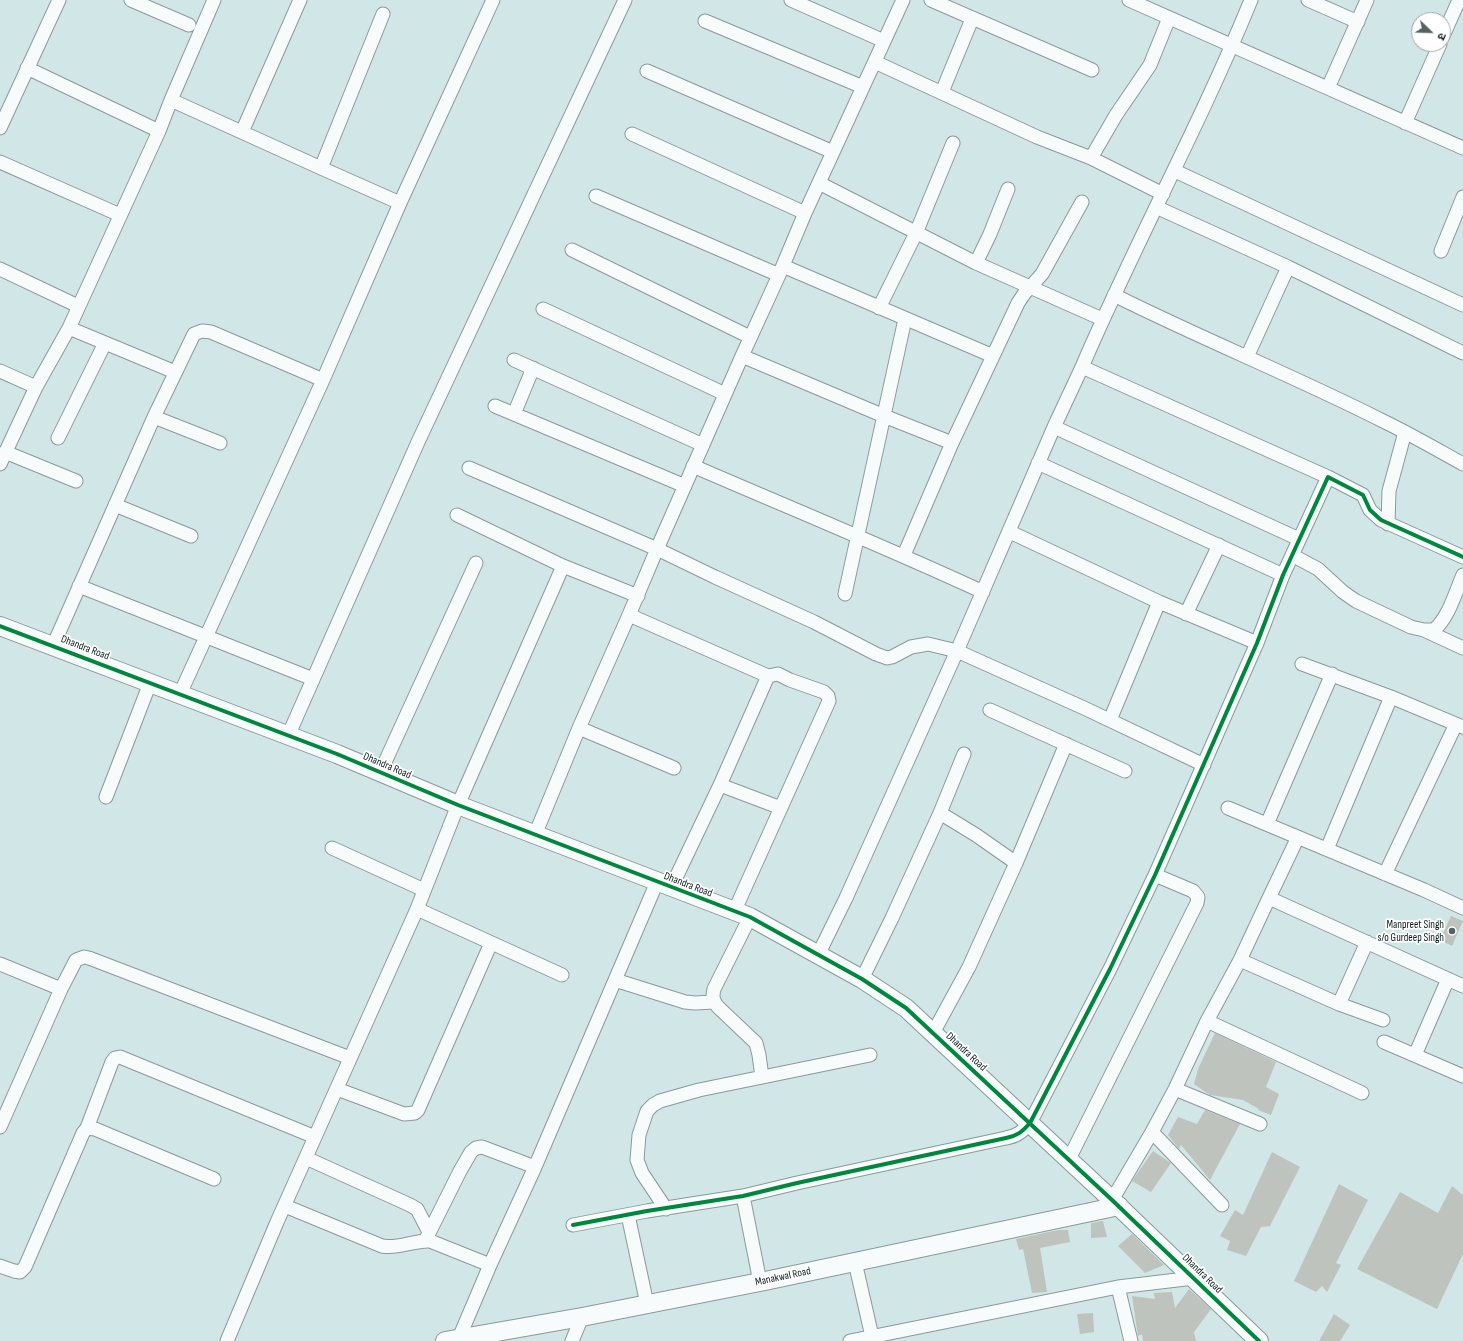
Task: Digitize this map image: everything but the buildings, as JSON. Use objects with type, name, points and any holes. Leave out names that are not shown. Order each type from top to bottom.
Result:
[{"type":"street","points":[[0,128],[59,0]]},
{"type":"street","points":[[131,0],[189,25]]},
{"type":"street","points":[[76,481],[3,458],[36,387],[69,328],[159,130],[214,0]]},
{"type":"street","points":[[242,132],[300,0]]},
{"type":"street","points":[[180,694],[323,380],[400,203],[493,0]]},
{"type":"street","points":[[288,736],[421,435],[625,0]]},
{"type":"street","points":[[791,0],[813,4],[884,42]]},
{"type":"street","points":[[535,835],[579,728],[630,615],[702,445],[805,213],[903,0]]},
{"type":"street","points":[[931,0],[1092,70]]},
{"type":"street","points":[[1129,0],[1463,148]]},
{"type":"street","points":[[818,955],[846,898],[957,651],[1102,319],[1156,206],[1175,171],[1232,46],[1251,0]]},
{"type":"street","points":[[1308,0],[1358,22]]},
{"type":"street","points":[[1328,88],[1367,0]]},
{"type":"street","points":[[1451,18],[1459,0]]},
{"type":"street","points":[[321,168],[383,14]]},
{"type":"street","points":[[1091,158],[1116,115],[1150,65],[1169,18]]},
{"type":"street","points":[[942,92],[972,19]]},
{"type":"street","points":[[705,21],[863,87]]},
{"type":"street","points":[[1405,123],[1436,52]]},
{"type":"street","points":[[875,62],[1037,137],[1091,158],[1163,194]]},
{"type":"street","points":[[27,68],[159,130]]},
{"type":"street","points":[[647,71],[833,152]]},
{"type":"street","points":[[171,100],[400,203]]},
{"type":"street","points":[[632,134],[805,213]]},
{"type":"street","points":[[879,308],[916,233],[953,143]]},
{"type":"street","points":[[0,162],[120,215]]},
{"type":"street","points":[[1175,171],[1463,304]]},
{"type":"street","points":[[819,183],[976,264],[1102,319]]},
{"type":"street","points":[[976,264],[1008,189]]},
{"type":"street","points":[[596,196],[879,308],[993,356]]},
{"type":"street","points":[[1441,251],[1463,198]]},
{"type":"street","points":[[904,556],[952,443],[1018,303],[1042,274],[1082,202]]},
{"type":"street","points":[[1156,206],[1288,267],[1463,353]]},
{"type":"street","points":[[572,250],[750,337]]},
{"type":"street","points":[[1247,357],[1288,267]]},
{"type":"street","points":[[0,269],[78,306]]},
{"type":"street","points":[[1114,295],[1159,318],[1247,357],[1383,421],[1463,464]]},
{"type":"street","points":[[542,309],[725,394]]},
{"type":"street","points":[[845,594],[905,319]]},
{"type":"street","points":[[69,328],[175,372]]},
{"type":"street","points":[[52,646],[154,417],[194,334],[197,331],[211,332],[323,380]]},
{"type":"street","points":[[58,438],[105,343]]},
{"type":"street","points":[[742,356],[952,443]]},
{"type":"street","points":[[514,360],[702,445]]},
{"type":"street","points":[[1082,367],[1328,477],[1360,493],[1365,497],[1370,510],[1377,517],[1388,524],[1463,557]]},
{"type":"street","points":[[514,414],[533,368]]},
{"type":"street","points":[[0,371],[36,387]]},
{"type":"street","points":[[495,406],[685,486]]},
{"type":"street","points":[[154,417],[220,444]]},
{"type":"street","points":[[1054,427],[1299,539]]},
{"type":"street","points":[[1388,524],[1388,498],[1404,432]]},
{"type":"street","points":[[1038,463],[1283,575]]},
{"type":"street","points":[[693,466],[904,556],[983,592]]},
{"type":"street","points":[[468,468],[657,549],[814,622],[882,657],[892,657],[920,644],[937,645],[957,651],[1110,720],[1204,765]]},
{"type":"street","points":[[574,1225],[743,1196],[1016,1136],[1022,1132],[1030,1123],[1113,964],[1155,875],[1257,643],[1283,575],[1328,477]]},
{"type":"street","points":[[1368,504],[1388,498]]},
{"type":"street","points":[[115,505],[191,536]]},
{"type":"street","points":[[457,515],[563,566],[638,596]]},
{"type":"street","points":[[1010,532],[1159,602],[1257,643]]},
{"type":"street","points":[[1186,614],[1219,545]]},
{"type":"street","points":[[1292,555],[1318,569],[1343,592],[1356,601],[1411,627],[1424,630],[1463,648]]},
{"type":"street","points":[[380,773],[476,563]]},
{"type":"street","points":[[227,1341],[315,1137],[417,909],[458,805],[563,566]]},
{"type":"street","points":[[1424,630],[1434,630],[1439,625],[1463,575]]},
{"type":"street","points":[[79,586],[313,679]]},
{"type":"street","points":[[1110,720],[1159,602]]},
{"type":"street","points":[[630,615],[768,676],[778,674],[790,680],[824,692],[829,698],[781,808],[713,994],[714,1002],[756,1043],[762,1077]]},
{"type":"street","name":"Dhandra Road","points":[[0,626],[337,754],[458,805],[742,915],[862,979],[906,1008],[1116,1203],[1259,1341]]},
{"type":"street","points":[[1302,664],[1332,674],[1459,725],[1385,874]]},
{"type":"street","points":[[1267,824],[1332,674]]},
{"type":"street","points":[[452,1340],[490,1265],[535,1167],[615,980],[664,885],[720,785],[768,676]]},
{"type":"street","points":[[106,797],[150,683]]},
{"type":"street","points":[[1327,849],[1391,697]]},
{"type":"street","points":[[990,710],[1125,771]]},
{"type":"street","points":[[579,728],[674,768]]},
{"type":"street","points":[[933,1033],[968,967],[1016,863],[1066,744]]},
{"type":"street","points":[[862,979],[892,918],[940,813],[964,754]]},
{"type":"street","points":[[720,785],[781,808]]},
{"type":"street","points":[[1228,808],[1424,890],[1463,908]]},
{"type":"street","points":[[940,813],[976,835],[1016,863]]},
{"type":"street","points":[[1116,1203],[1175,1089],[1207,1021],[1240,960],[1298,837]]},
{"type":"street","points":[[332,848],[424,890]]},
{"type":"street","points":[[1069,1159],[1197,903],[1198,897],[1193,891],[1155,875]]},
{"type":"street","points":[[1269,898],[1463,986]]},
{"type":"street","points":[[417,909],[562,975]]},
{"type":"street","points":[[1340,1004],[1367,942]]},
{"type":"street","points":[[337,1089],[404,1114],[415,1113],[418,1110],[491,943]]},
{"type":"street","points":[[0,1127],[61,989],[76,960],[84,957],[350,1058]]},
{"type":"street","points":[[1240,960],[1340,1004],[1383,1020]]},
{"type":"street","points":[[0,964],[61,989]]},
{"type":"street","points":[[1414,1055],[1448,979]]},
{"type":"street","points":[[615,980],[685,1002],[714,1002]]},
{"type":"street","points":[[1207,1021],[1362,1093]]},
{"type":"street","points":[[1384,1042],[1463,1076]]},
{"type":"street","points":[[666,1209],[642,1173],[637,1160],[639,1135],[647,1111],[653,1105],[660,1101],[699,1090],[870,1055]]},
{"type":"street","points":[[0,1266],[20,1272],[25,1267],[83,1133],[87,1128],[112,1062],[115,1058],[120,1057],[315,1137]]},
{"type":"street","points":[[1175,1089],[1260,1124]]},
{"type":"street","points":[[87,1128],[95,1129],[214,1179]]},
{"type":"street","points":[[1152,1132],[1222,1205]]},
{"type":"street","points":[[285,1206],[382,1246],[395,1247],[427,1236],[460,1171],[471,1152],[476,1148],[487,1149],[535,1167]]},
{"type":"street","points":[[306,1158],[417,1209],[427,1236],[437,1244],[490,1265]]},
{"type":"street","points":[[743,1196],[760,1282]]},
{"type":"street","name":"Manakwal Road","points":[[452,1340],[582,1317],[760,1282],[1116,1203]]},
{"type":"street","points":[[628,1215],[647,1304]]},
{"type":"street","points":[[855,1262],[873,1339]]},
{"type":"street","points":[[850,1341],[873,1339],[1118,1287],[1194,1278]]},
{"type":"street","points":[[1118,1287],[1131,1341]]},
{"type":"street","points":[[572,1341],[582,1317]]},
{"type":"cycle path","points":[[573,1225],[647,1211],[743,1196],[1010,1137],[1022,1131],[1030,1123],[1110,969],[1155,875],[1257,643],[1283,575],[1328,477],[1363,495],[1370,510],[1381,520],[1463,557]]},
{"type":"cycle path","points":[[0,626],[337,754],[458,805],[750,917],[862,979],[906,1008],[1112,1200],[1259,1341]]},
{"type":"place","name":"Manpreet Singh s/o Gurdeep Singh","points":[[1452,931]]}]
